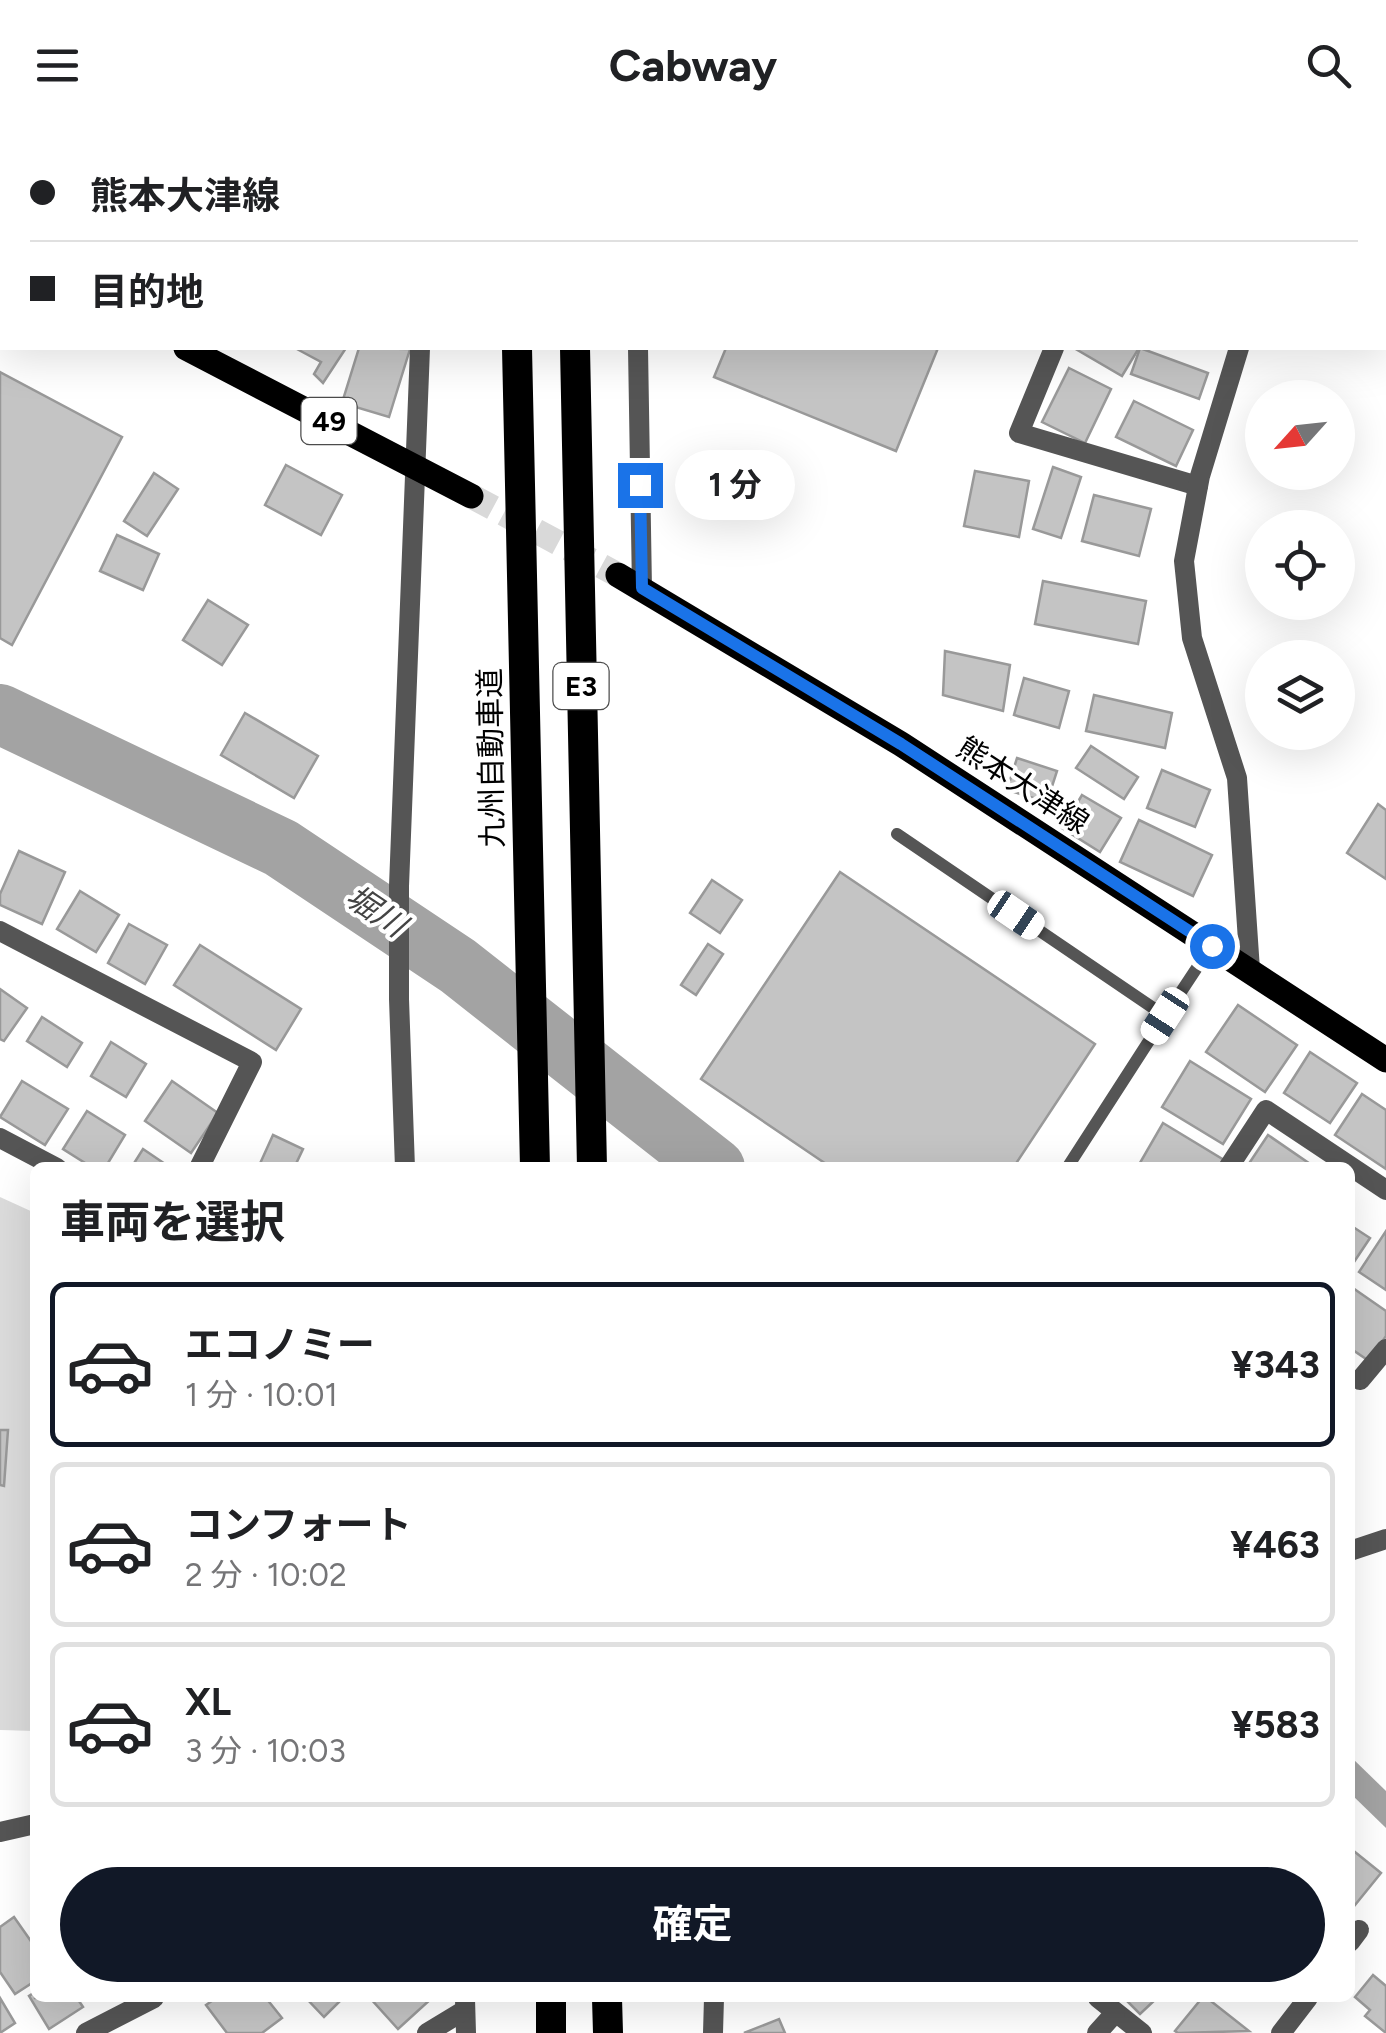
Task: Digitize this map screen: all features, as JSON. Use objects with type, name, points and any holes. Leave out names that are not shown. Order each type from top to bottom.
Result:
[{"type":"highway","name":"九州自動車道","points":[[517,350],[535,1162]]},
{"type":"highway","name":"E3","points":[[574,350],[592,1162]]},
{"type":"highway","points":[[551,2002],[552,2033]]},
{"type":"highway","points":[[608,2002],[608,2033]]},
{"type":"main road","name":"49","points":[[190,350],[471,496]]},
{"type":"main road","name":"熊本大津線","points":[[618,575],[901,744],[1386,1060]]},
{"type":"street","points":[[405,1162],[398,999],[400,886],[420,350]]},
{"type":"street","points":[[638,350],[642,588]]},
{"type":"street","points":[[1053,350],[1019,433],[1198,486]]},
{"type":"street","points":[[1239,350],[1198,486],[1184,562],[1192,638],[1237,778],[1250,970]]},
{"type":"street","points":[[0,931],[252,1062],[202,1162]]},
{"type":"street","points":[[1232,1162],[1266,1110],[1344,1162]]},
{"type":"street","points":[[0,1138],[46,1162]]},
{"type":"street","points":[[1355,1169],[1386,1190]]},
{"type":"street","points":[[1355,1381],[1386,1349]]},
{"type":"street","points":[[1355,1548],[1386,1539]]},
{"type":"street","points":[[0,1832],[30,1825]]},
{"type":"street","points":[[86,2033],[146,2002]]},
{"type":"street","points":[[713,2033],[714,2002]]},
{"type":"street","points":[[1102,2002],[1142,2033]]},
{"type":"street","points":[[1281,2033],[1305,2002]]},
{"type":"street","points":[[427,2033],[465,2004]]},
{"type":"street","points":[[465,2004],[466,2033]]},
{"type":"street","points":[[1096,2033],[1114,2013]]},
{"type":"lane","points":[[897,834],[1165,1016]]},
{"type":"lane","points":[[1071,1162],[1212,946]]},
{"type":"shaded area","points":[[0,1197],[30,1211],[30,1731],[0,1730]]},
{"type":"shaded area","points":[[1355,1761],[1386,1791],[1386,1828],[1355,1798]]},
{"type":"building","points":[[299,350],[345,350],[323,383],[314,374],[321,362]]},
{"type":"building","points":[[358,350],[410,350],[389,417],[342,403]]},
{"type":"building","points":[[725,350],[937,350],[896,451],[714,377]]},
{"type":"building","points":[[1077,350],[1138,350],[1122,376]]},
{"type":"building","points":[[1139,350],[1208,373],[1199,399],[1131,374]]},
{"type":"building","points":[[1069,368],[1111,389],[1085,443],[1042,422]]},
{"type":"building","points":[[0,372],[122,437],[12,645],[0,638]]},
{"type":"building","points":[[1134,401],[1193,430],[1176,466],[1116,437]]},
{"type":"building","points":[[286,465],[342,495],[321,535],[265,505]]},
{"type":"building","points":[[1053,467],[1081,477],[1061,538],[1033,529]]},
{"type":"building","points":[[975,471],[1029,481],[1019,537],[964,526]]},
{"type":"building","points":[[154,473],[178,489],[147,536],[124,521]]},
{"type":"building","points":[[1094,495],[1151,509],[1139,556],[1082,541]]},
{"type":"building","points":[[117,535],[159,554],[143,590],[100,571]]},
{"type":"building","points":[[1043,581],[1146,601],[1138,644],[1035,624]]},
{"type":"building","points":[[208,600],[248,625],[222,665],[183,640]]},
{"type":"building","points":[[945,651],[1010,665],[1003,711],[943,695]]},
{"type":"building","points":[[1024,678],[1069,691],[1059,728],[1014,715]]},
{"type":"building","points":[[1094,695],[1172,713],[1165,748],[1086,731]]},
{"type":"building","points":[[245,713],[318,756],[294,798],[221,755]]},
{"type":"building","points":[[1091,746],[1138,777],[1124,799],[1076,768]]},
{"type":"building","points":[[1017,758],[1057,771],[1047,802],[1007,790]]},
{"type":"building","points":[[1162,770],[1210,790],[1195,827],[1147,808]]},
{"type":"building","points":[[1082,795],[1121,818],[1100,852],[1062,828]]},
{"type":"building","points":[[1378,804],[1386,810],[1386,879],[1347,853]]},
{"type":"building","points":[[1139,820],[1212,855],[1193,896],[1120,862]]},
{"type":"building","points":[[19,851],[65,872],[42,924],[0,905],[0,894]]},
{"type":"building","points":[[840,872],[1095,1044],[1017,1162],[823,1162],[701,1079]]},
{"type":"building","points":[[712,880],[742,900],[720,933],[690,913]]},
{"type":"building","points":[[80,891],[119,915],[96,952],[57,929]]},
{"type":"building","points":[[129,924],[167,945],[145,984],[108,963]]},
{"type":"building","points":[[708,944],[723,954],[696,995],[681,985]]},
{"type":"building","points":[[200,945],[301,1009],[276,1050],[174,985]]},
{"type":"building","points":[[0,989],[27,1008],[4,1041],[0,1039]]},
{"type":"building","points":[[1238,1005],[1297,1045],[1265,1092],[1206,1052]]},
{"type":"building","points":[[42,1017],[82,1043],[67,1067],[27,1041]]},
{"type":"building","points":[[111,1042],[146,1064],[126,1097],[91,1076]]},
{"type":"building","points":[[1310,1052],[1357,1083],[1330,1123],[1284,1093]]},
{"type":"building","points":[[1190,1061],[1251,1099],[1223,1144],[1162,1107]]},
{"type":"building","points":[[22,1081],[68,1109],[45,1145],[0,1117]]},
{"type":"building","points":[[172,1081],[218,1113],[191,1153],[145,1121]]},
{"type":"building","points":[[1362,1094],[1386,1110],[1386,1169],[1335,1135]]},
{"type":"building","points":[[87,1111],[125,1135],[109,1162],[84,1162],[63,1149]]},
{"type":"building","points":[[1163,1123],[1224,1160],[1223,1162],[1140,1162]]},
{"type":"building","points":[[273,1135],[303,1149],[297,1162],[261,1162]]},
{"type":"building","points":[[1268,1135],[1307,1162],[1250,1162]]},
{"type":"building","points":[[143,1149],[162,1162],[135,1162]]},
{"type":"building","points":[[1355,1228],[1370,1238],[1355,1260]]},
{"type":"building","points":[[1386,1231],[1386,1290],[1359,1272]]},
{"type":"building","points":[[1355,1289],[1386,1311],[1386,1336],[1369,1361],[1355,1351]]},
{"type":"building","points":[[0,1430],[8,1430],[4,1486],[0,1485]]},
{"type":"building","points":[[1355,1852],[1381,1873],[1355,1905]]},
{"type":"building","points":[[14,1917],[30,1940],[30,1984],[15,1994],[0,1972],[0,1927]]},
{"type":"building","points":[[1373,1975],[1386,1986],[1386,2033],[1365,2016],[1370,2010],[1355,1997]]},
{"type":"building","points":[[0,1998],[15,2023],[0,2033]]},
{"type":"building","points":[[33,2002],[80,2002],[83,2007],[49,2029]]},
{"type":"building","points":[[269,2002],[282,2018],[262,2033],[227,2033],[206,2005]]},
{"type":"building","points":[[310,2002],[339,2002],[324,2017]]},
{"type":"building","points":[[374,2002],[428,2002],[398,2029]]},
{"type":"building","points":[[1128,2002],[1153,2002],[1140,2014]]},
{"type":"building","points":[[1199,2002],[1212,2002],[1249,2031],[1178,2033],[1175,2031]]},
{"type":"building","points":[[779,2019],[785,2033],[744,2033]]},
{"type":"waterway","name":"堀川","points":[[0,714],[281,848],[458,966],[707,1162]]},
{"type":"tunnel","points":[[471,496],[618,575]]},
{"type":"route","points":[[640,485],[642,588],[901,744],[1212,946]]}]
